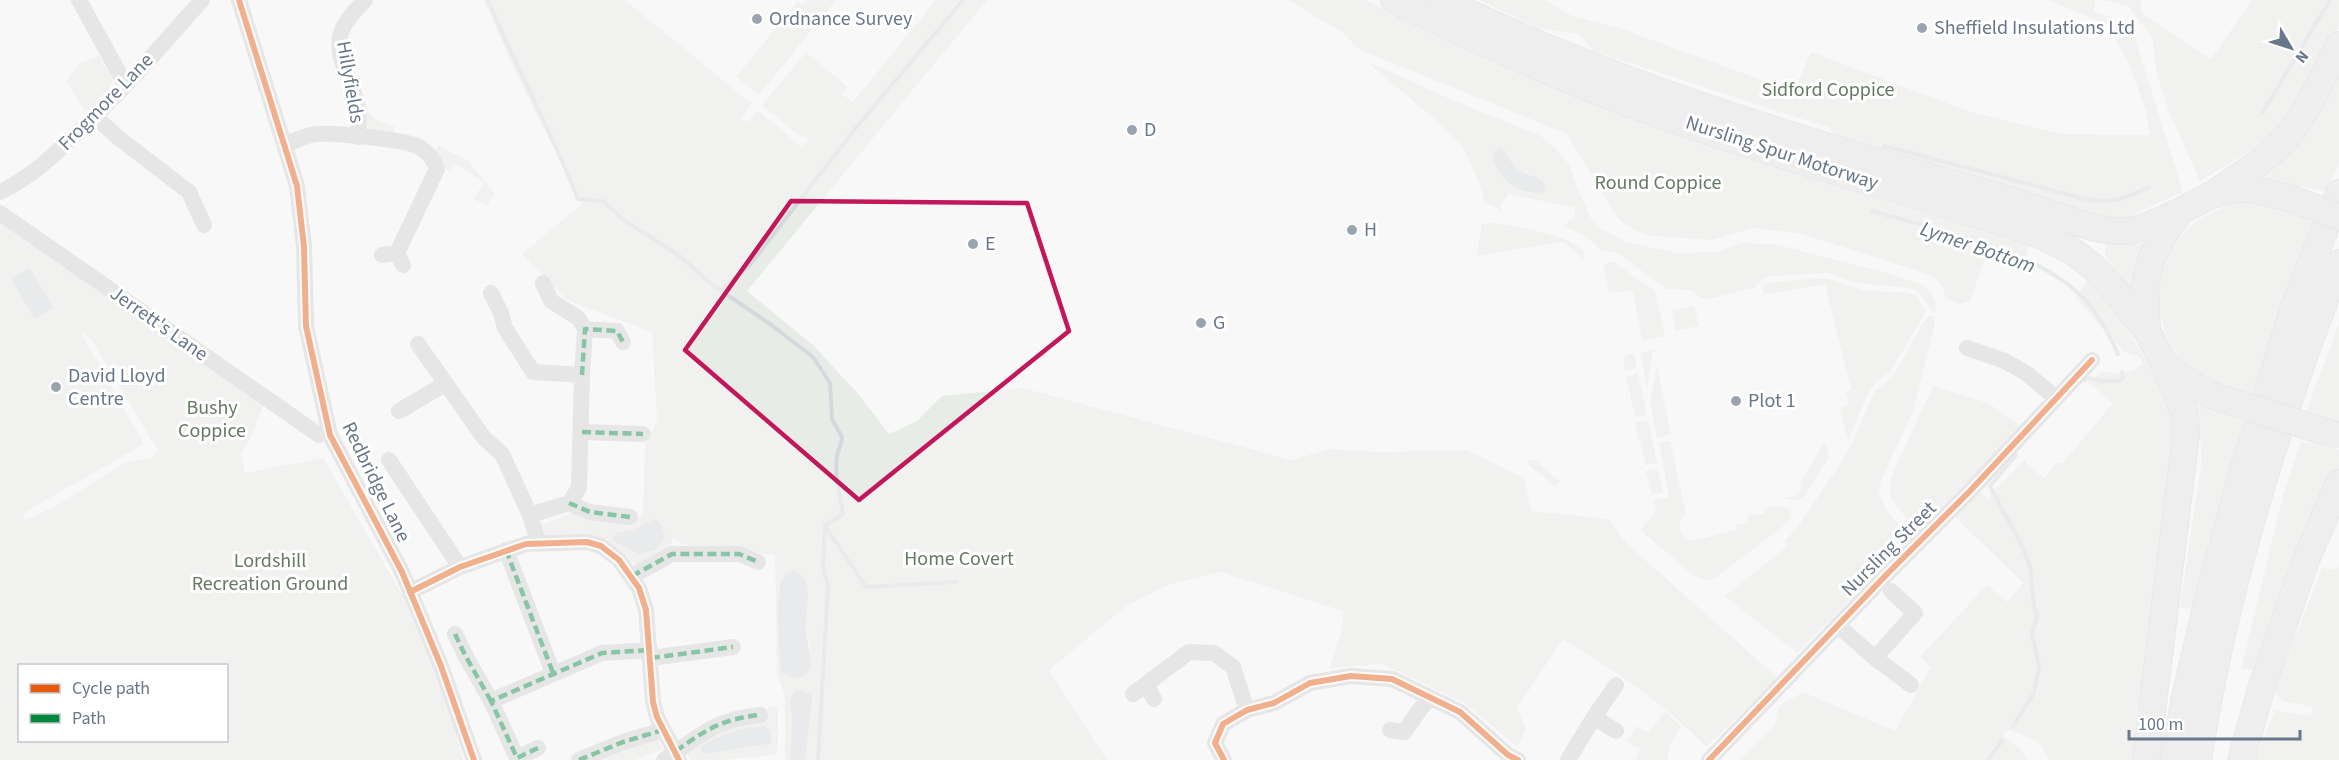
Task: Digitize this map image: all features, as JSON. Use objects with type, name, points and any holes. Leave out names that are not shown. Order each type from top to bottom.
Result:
[{"type":"highway","name":"Nursling Spur Motorway","points":[[1394,0],[1503,52],[1633,105],[2038,234],[2087,262],[2108,282],[2147,331]]},
{"type":"highway","name":"Nursling Spur Motorway","points":[[1442,0],[1526,38],[1689,102],[2108,231],[2126,231],[2151,224],[2181,212],[2211,195]]},
{"type":"highway","points":[[2211,195],[2250,170],[2274,150],[2294,128],[2339,45]]},
{"type":"highway","points":[[2211,195],[2236,189],[2251,189],[2290,198],[2339,217]]},
{"type":"highway","points":[[2174,760],[2185,697],[2211,587],[2243,471],[2294,307],[2339,193]]},
{"type":"highway","points":[[2145,760],[2186,445],[2184,412],[2164,363],[2147,331],[2145,306],[2148,270],[2164,234],[2181,212]]},
{"type":"highway","points":[[2198,760],[2227,618],[2265,471],[2312,332],[2339,263]]},
{"type":"highway","points":[[2164,363],[2180,377],[2211,395],[2337,436]]},
{"type":"highway","points":[[2241,760],[2262,686],[2298,580],[2339,483]]},
{"type":"street","points":[[79,0],[125,84]]},
{"type":"street","name":"Frogmore Lane","points":[[0,192],[17,184],[95,117],[202,0]]},
{"type":"street","name":"Redbridge Lane","points":[[239,0],[297,186],[301,211],[306,326],[330,435],[410,592],[441,666],[474,760]]},
{"type":"street","name":"Hillyfields","points":[[358,137],[357,104],[343,64],[340,36],[351,15],[365,0]]},
{"type":"street","points":[[95,117],[120,139],[186,182],[204,225]]},
{"type":"street","name":"Hillyfields","points":[[285,145],[314,134],[358,137],[409,143],[420,147],[433,158],[437,170],[394,258]]},
{"type":"street","name":"Jerrett's Lane","points":[[0,213],[319,435]]},
{"type":"street","points":[[530,515],[569,503],[579,488],[585,329],[578,318],[551,301],[543,283]]},
{"type":"street","points":[[491,293],[501,313],[505,328],[533,372],[582,375]]},
{"type":"street","points":[[585,329],[617,331],[623,342]]},
{"type":"street","points":[[418,344],[484,438],[502,454],[530,515],[538,542]]},
{"type":"street","points":[[1967,348],[2005,361],[2026,373],[2056,398]]},
{"type":"street","name":"Nursling Street","points":[[1709,760],[1837,625],[1970,491],[2092,360]]},
{"type":"street","points":[[399,411],[446,384]]},
{"type":"street","points":[[582,432],[643,434]]},
{"type":"street","points":[[388,460],[460,567]]},
{"type":"street","points":[[569,503],[590,512],[630,518]]},
{"type":"street","points":[[410,592],[460,567],[506,550],[538,542],[587,542],[601,546],[619,560],[639,588],[645,607],[651,654],[653,702],[673,757],[705,731],[728,720],[760,715]]},
{"type":"street","points":[[506,550],[553,673]]},
{"type":"street","points":[[632,576],[672,554],[739,554],[758,562]]},
{"type":"street","points":[[1875,658],[1915,613],[1891,591]]},
{"type":"street","points":[[1837,625],[1911,685]]},
{"type":"street","points":[[455,634],[518,758],[538,748]]},
{"type":"street","points":[[490,701],[602,653],[651,654],[733,647]]},
{"type":"street","points":[[1144,692],[1189,652],[1214,653],[1233,667],[1247,710]]},
{"type":"street","points":[[1224,760],[1215,743],[1223,724],[1247,710],[1274,703],[1310,683],[1351,676],[1392,679],[1460,712],[1510,758]]},
{"type":"street","points":[[1568,760],[1616,685]]},
{"type":"street","points":[[1401,736],[1429,697]]},
{"type":"street","points":[[1594,717],[1616,731]]},
{"type":"street","points":[[579,760],[623,742],[663,730]]},
{"type":"highlighted area","points":[[791,201],[1027,203],[1069,331],[859,500],[685,350]]},
{"type":"green space","name":"Home Covert","points":[[484,0],[625,0],[752,104],[741,118],[747,122],[758,110],[802,148],[810,139],[804,135],[801,137],[762,105],[806,52],[848,87],[842,94],[853,102],[936,0],[987,0],[747,291],[814,346],[860,396],[889,434],[917,421],[942,396],[1023,388],[1292,460],[1330,449],[1379,452],[1466,450],[1524,478],[1531,511],[1609,519],[1627,544],[1778,678],[1706,747],[1638,688],[1563,639],[1517,708],[1526,729],[1517,747],[1466,704],[1382,664],[1330,668],[1343,625],[1343,611],[1221,572],[1168,585],[1126,606],[1049,670],[1107,760],[805,760],[812,702],[790,702],[792,718],[790,760],[785,760],[785,696],[777,673],[775,555],[682,544],[673,537],[671,550],[636,568],[616,547],[606,542],[584,538],[544,539],[539,526],[574,512],[598,519],[639,519],[643,512],[645,445],[657,421],[652,332],[568,301],[522,254],[583,203],[531,103]],"holes":[[[654,519],[619,545],[616,533],[632,530]],[[795,571],[808,597],[806,623],[812,666]]]},
{"type":"green space","points":[[807,0],[836,0],[759,95],[736,77],[798,1],[802,5]]},
{"type":"green space","name":"Round Coppice","points":[[1288,0],[1366,0],[1471,51],[1668,131],[1890,203],[2029,243],[2025,264],[1986,256],[1970,301],[1959,304],[1947,299],[1941,285],[1931,275],[1802,234],[1753,228],[1712,240],[1652,236],[1634,230],[1621,221],[1612,210],[1567,134],[1358,49],[1343,33]]},
{"type":"green space","name":"Sidford Coppice","points":[[1479,0],[1545,0],[1570,15],[1622,29],[1794,92],[1811,52],[1968,111],[2062,134],[2149,135],[2146,110],[2127,59],[2106,24],[2048,0],[2095,0],[2094,11],[2118,21],[2134,35],[2183,192],[2125,218],[2102,216],[1835,138],[1830,128],[1593,51],[1579,34],[1539,28]]},
{"type":"green space","points":[[2103,0],[2140,0],[2142,13],[2211,59],[2252,0],[2339,0],[2339,25],[2305,93],[2274,131],[2250,151],[2200,181],[2169,112],[2156,71],[2152,36],[2128,6]]},
{"type":"green space","points":[[99,56],[113,80],[111,87],[86,112],[66,81],[80,63]]},
{"type":"green space","points":[[1366,61],[1541,136],[1561,154],[1570,166],[1592,220],[1600,228],[1626,242],[1676,253],[1717,252],[1741,243],[1774,244],[1922,284],[1931,292],[1937,306],[1935,312],[1918,292],[1910,288],[1857,283],[1829,273],[1771,276],[1762,279],[1754,288],[1708,299],[1701,298],[1692,290],[1667,289],[1617,253],[1601,250],[1584,235],[1564,227],[1574,217],[1575,208],[1509,194],[1501,205],[1502,212],[1484,201],[1481,187],[1463,147]]},
{"type":"green space","points":[[2339,77],[2339,163],[2326,192],[2276,180],[2255,178],[2303,131]]},
{"type":"green space","points":[[366,110],[376,119],[395,127],[391,135],[370,130]]},
{"type":"green space","points":[[438,146],[468,160],[495,194],[487,205],[473,199],[484,183],[455,163],[449,171],[447,170],[435,152]]},
{"type":"green space","points":[[2241,201],[2277,203],[2315,224],[2251,396],[2210,381],[2189,367],[2177,354],[2168,339],[2159,304],[2159,286],[2163,269],[2169,253],[2179,238],[2207,215]]},
{"type":"green space","name":"Lordshill Recreation Ground","points":[[0,219],[264,404],[251,437],[241,453],[245,473],[323,458],[433,648],[463,760],[0,760]],"holes":[[[80,331],[91,339],[158,451],[152,457],[124,463],[56,506],[23,521],[25,512],[144,444]]]},
{"type":"green space","points":[[1491,222],[1565,239],[1584,252],[1583,259],[1564,242],[1476,256],[1482,224]]},
{"type":"green space","points":[[2146,243],[2131,296],[2105,255],[2106,245]]},
{"type":"green space","points":[[1608,262],[1614,262],[1655,291],[1665,336],[1642,341],[1633,290],[1609,293],[1603,266]]},
{"type":"green space","points":[[1807,278],[1828,279],[1866,291],[1905,292],[1917,296],[1926,312],[1890,372],[1879,379],[1869,391],[1848,441],[1840,409],[1849,405],[1846,392],[1851,389],[1825,284],[1764,295],[1764,284]]},
{"type":"green space","points":[[2091,278],[2114,308],[2170,399],[2179,436],[2138,760],[2048,760],[2042,747],[2037,743],[2026,736],[2006,729],[2003,736],[2021,750],[2027,760],[1740,760],[1775,725],[1779,706],[1803,692],[1895,731],[1931,667],[1920,657],[1987,585],[2007,602],[2023,583],[1955,517],[1980,492],[1988,498],[2027,457],[2026,463],[2044,478],[2057,462],[2062,464],[2113,403],[2088,383],[2101,372],[2129,372],[2143,363],[2139,357],[2124,352],[2075,297]]},
{"type":"green space","points":[[1694,306],[1699,326],[1675,331],[1672,311]]},
{"type":"green space","points":[[1928,316],[1935,316],[1934,327],[1913,411],[1882,478],[1879,492],[1886,510],[1911,539],[1797,653],[1725,596],[1788,546],[1784,541],[1797,528],[1848,452],[1875,391],[1894,375]]},
{"type":"green space","points":[[2339,324],[2339,424],[2306,412]]},
{"type":"green space","points":[[1653,350],[1647,389],[1640,353]]},
{"type":"green space","points":[[1634,353],[1637,368],[1625,370],[1623,357]]},
{"type":"green space","points":[[1657,366],[1671,434],[1657,438],[1650,403]]},
{"type":"green space","points":[[1638,373],[1647,415],[1635,417],[1626,376]]},
{"type":"green space","points":[[1933,386],[1988,403],[2023,427],[1917,533],[1890,496],[1891,477]]},
{"type":"green space","points":[[2196,401],[2244,418],[2192,609],[2180,607],[2202,458]]},
{"type":"green space","points":[[1648,420],[1657,463],[1646,465],[1635,423]]},
{"type":"green space","points":[[1670,441],[1686,514],[1681,518],[1679,530],[1687,539],[1693,541],[1737,530],[1736,525],[1748,523],[1747,516],[1765,513],[1764,508],[1783,506],[1790,510],[1791,517],[1786,524],[1715,578],[1707,581],[1694,576],[1640,530],[1653,515],[1656,506],[1653,500],[1669,497],[1659,443]]},
{"type":"green space","points":[[1825,441],[1829,457],[1805,496],[1797,500],[1781,499],[1798,495],[1801,489],[1800,484]]},
{"type":"green space","points":[[2301,441],[2339,450],[2339,479],[2260,670],[2241,669],[2283,496]]},
{"type":"green space","points":[[1531,459],[1560,481],[1555,487],[1529,465],[1527,462]]},
{"type":"green space","points":[[1658,469],[1663,492],[1652,495],[1646,471]]},
{"type":"green space","points":[[2339,563],[2339,760],[2255,760],[2275,710],[2311,716],[2313,707],[2282,701],[2274,691],[2322,568],[2337,570]]},
{"type":"green space","points":[[778,706],[778,739],[775,755],[690,760],[686,750],[705,738],[744,723],[767,721],[767,708]],"holes":[[[769,729],[769,744],[712,753]]]},
{"type":"green space","points":[[1665,711],[1681,726],[1671,742],[1667,760],[1636,760],[1640,748],[1626,742],[1637,726],[1649,733]]},
{"type":"green space","points":[[656,735],[663,749],[635,760],[584,760]]},
{"type":"shaded area","points":[[1501,147],[1518,170],[1543,183],[1546,187],[1541,193],[1518,188],[1500,174],[1492,159],[1495,150]]},
{"type":"shaded area","points":[[30,268],[54,308],[35,319],[11,279]]},
{"type":"shaded area","points":[[654,519],[661,524],[665,537],[656,550],[639,554],[611,540],[616,533],[632,530]]},
{"type":"shaded area","points":[[795,571],[805,580],[807,586],[806,628],[812,666],[806,674],[797,679],[782,673],[778,618],[781,583],[785,573]]},
{"type":"shaded area","points":[[800,690],[811,694],[812,702],[805,760],[790,760],[792,718],[790,702],[794,692]]},
{"type":"shaded area","points":[[765,726],[769,729],[772,743],[704,754],[701,750],[701,746],[724,735]]},
{"type":"waterway","points":[[488,0],[578,199],[603,201],[624,220],[680,256],[711,284],[770,324],[813,357],[830,383],[832,419],[842,437],[836,470],[843,514],[825,525],[823,565],[828,587],[818,760]]},
{"type":"waterway","points":[[721,290],[749,266],[855,129],[963,0]]},
{"type":"waterway","name":"Lymer Bottom","points":[[2263,112],[2330,0]]},
{"type":"waterway","name":"Lymer Bottom","points":[[1884,146],[2085,199],[2104,201],[2118,199],[2149,187]]},
{"type":"waterway","name":"Lymer Bottom","points":[[1872,211],[1978,241],[2031,262],[2055,275],[2089,304],[2118,354]]},
{"type":"waterway","name":"Lymer Bottom","points":[[2084,380],[2087,378],[2120,381],[2123,377],[2122,372]]},
{"type":"waterway","name":"Lymer Bottom","points":[[2013,726],[2034,693],[2039,666],[2032,634],[2037,615],[2034,607],[2030,566],[1990,486],[2016,455]]},
{"type":"waterway","points":[[825,526],[866,587],[956,582]]},
{"type":"waterway","name":"Lymer Bottom","points":[[1988,760],[2002,741]]},
{"type":"marked path","points":[[582,375],[585,329],[617,331],[623,342]]},
{"type":"marked path","points":[[582,432],[643,434]]},
{"type":"marked path","points":[[569,503],[590,512],[630,517]]},
{"type":"marked path","points":[[506,550],[553,673]]},
{"type":"marked path","points":[[632,576],[672,554],[739,554],[758,562]]},
{"type":"marked path","points":[[455,634],[491,701]]},
{"type":"marked path","points":[[651,658],[733,647]]},
{"type":"marked path","points":[[538,748],[517,758],[491,701],[602,653],[650,650]]},
{"type":"marked path","points":[[676,751],[715,726],[735,719],[760,715]]},
{"type":"marked path","points":[[579,760],[623,742],[663,730]]},
{"type":"cycle path","points":[[239,0],[297,186],[304,247],[306,326],[330,435],[402,572],[441,666],[474,760]]},
{"type":"cycle path","points":[[1709,760],[1970,491],[2092,360]]},
{"type":"cycle path","points":[[410,592],[460,567],[526,544],[587,542],[601,546],[619,560],[639,588],[646,610],[653,702],[657,717],[679,760]]},
{"type":"cycle path","points":[[1224,760],[1215,743],[1223,724],[1247,710],[1274,703],[1310,683],[1351,676],[1392,679],[1460,712],[1508,755],[1518,760]]},
{"type":"place","name":"Ordnance Survey","points":[[757,19]]},
{"type":"place","name":"Sheffield Insulations Ltd","points":[[1922,28]]},
{"type":"place","name":"D","points":[[1132,130]]},
{"type":"place","name":"H","points":[[1352,230]]},
{"type":"place","name":"E","points":[[973,244]]},
{"type":"place","name":"G","points":[[1201,323]]},
{"type":"place","name":"David Lloyd Centre","points":[[56,387]]},
{"type":"place","name":"Plot 1","points":[[1736,401]]},
{"type":"park label","name":"Bushy Coppice","points":[[212,420]]}]
